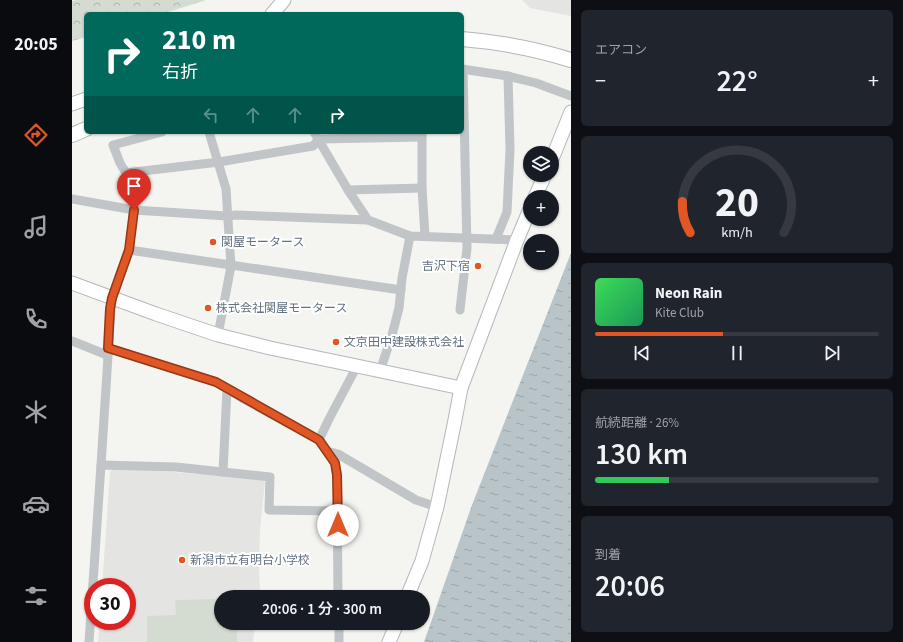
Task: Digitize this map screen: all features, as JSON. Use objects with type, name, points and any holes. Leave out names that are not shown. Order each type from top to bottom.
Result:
[{"type":"main road","points":[[464,39],[491,41],[556,55],[571,60]]},
{"type":"main road","points":[[72,135],[84,130]]},
{"type":"street","points":[[274,12],[284,0]]},
{"type":"street","points":[[464,69],[508,76],[536,83],[571,96]]},
{"type":"street","points":[[496,239],[507,212],[510,149],[508,76]]},
{"type":"street","points":[[72,104],[84,100]]},
{"type":"street","points":[[557,146],[571,112]]},
{"type":"street","points":[[460,310],[467,248],[464,125]]},
{"type":"street","points":[[89,642],[110,309],[112,298],[129,250],[134,210],[126,173],[120,164],[113,145],[154,134]]},
{"type":"street","points":[[210,134],[226,189],[231,266],[218,335]]},
{"type":"street","points":[[316,136],[422,134],[422,188],[425,236]]},
{"type":"street","points":[[126,173],[219,162],[314,146],[316,136]]},
{"type":"street","points":[[316,136],[348,190],[368,220]]},
{"type":"street","points":[[348,190],[422,188]]},
{"type":"street","points":[[72,199],[134,210],[228,216],[236,215],[368,220],[410,236],[517,240]]},
{"type":"street","points":[[410,590],[422,561],[437,507],[461,388],[523,226]]},
{"type":"street","points":[[380,371],[399,308],[410,236]]},
{"type":"street","points":[[129,250],[401,290]]},
{"type":"street","points":[[72,283],[218,335],[270,348],[461,388]]},
{"type":"street","points":[[72,341],[216,382],[319,440],[335,463],[337,475],[338,590]]},
{"type":"street","points":[[319,440],[357,366]]},
{"type":"street","points":[[222,472],[227,389]]},
{"type":"street","points":[[327,451],[338,454],[416,500],[437,507]]},
{"type":"street","points":[[101,465],[176,467],[270,477],[269,510],[337,511]]},
{"type":"street","points":[[339,630],[339,642]]},
{"type":"street","points":[[389,642],[393,630]]},
{"type":"shaded area","points":[[522,0],[571,0],[571,16],[530,8]]},
{"type":"shaded area","name":"新潟市立有明台小学校","points":[[114,468],[215,475],[262,480],[265,482],[260,530],[260,590],[214,590],[214,630],[254,630],[253,642],[98,642],[99,630],[136,630],[136,578],[103,578],[110,472]]},
{"type":"green space","points":[[206,0],[168,12],[84,12],[84,38],[72,41],[72,1]]},
{"type":"green space","points":[[214,599],[214,630],[237,630],[237,642],[147,642],[147,616],[176,615],[175,600]]},
{"type":"water","points":[[571,253],[571,642],[424,642],[428,630],[430,630],[430,625],[472,505]]},
{"type":"place","name":"関屋モータース","points":[[213,242]]},
{"type":"place","name":"吉沢下宿","points":[[478,266]]},
{"type":"place","name":"株式会社関屋モータース","points":[[208,308]]},
{"type":"place","name":"文京田中建設株式会社","points":[[336,342]]},
{"type":"place","name":"新潟市立有明台小学校","points":[[182,560]]},
{"type":"route","points":[[134,210],[129,250],[112,298],[108,348],[216,382],[319,440],[335,463],[337,475],[338,525]]}]
